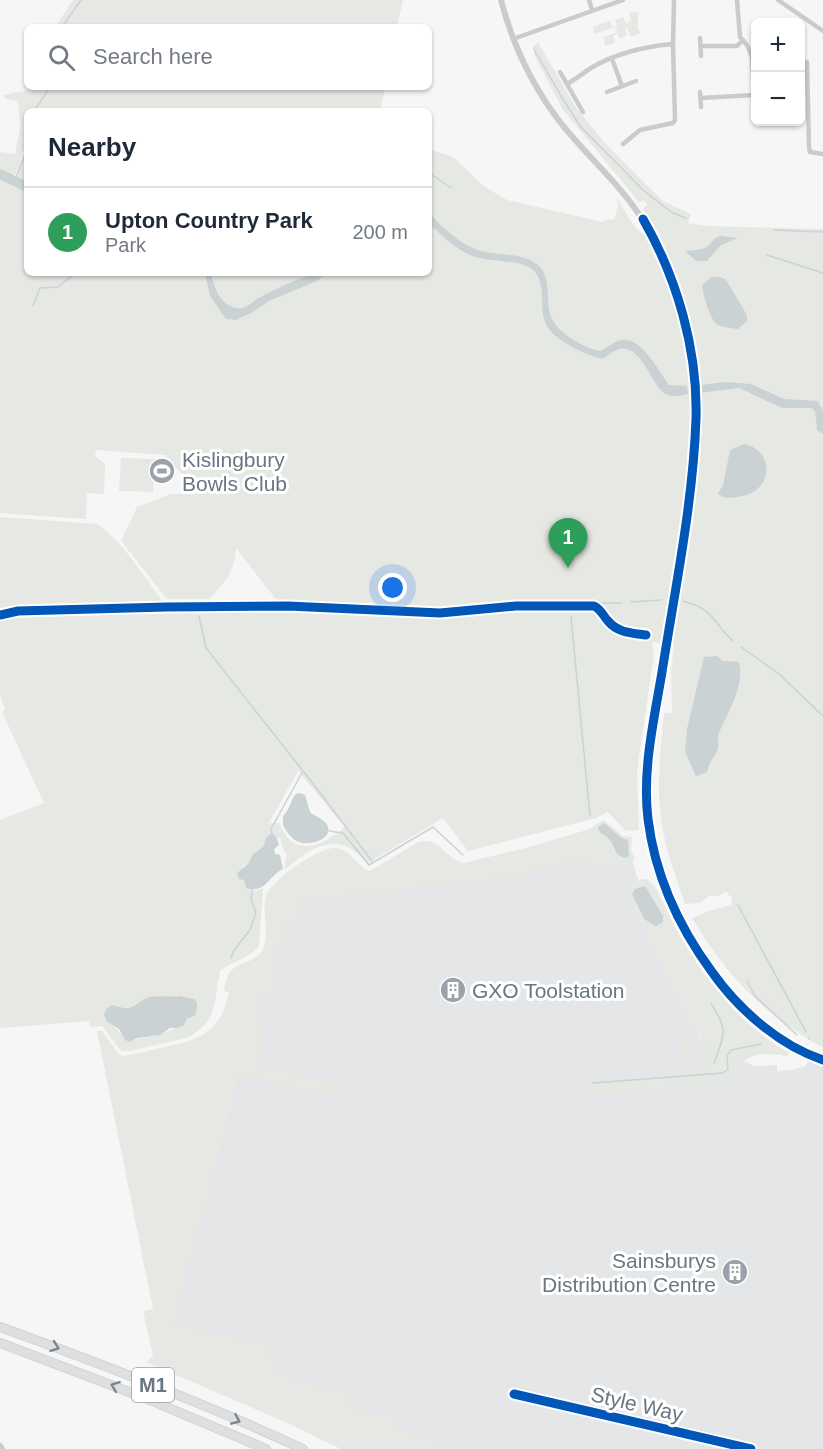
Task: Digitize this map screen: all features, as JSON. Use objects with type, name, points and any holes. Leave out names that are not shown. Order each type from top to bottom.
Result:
[{"type":"highway","name":"M1","points":[[0,1327],[197,1403],[303,1449]]},
{"type":"highway","name":"M1","points":[[0,1343],[145,1398],[266,1449]]},
{"type":"street","points":[[501,0],[513,39],[534,82],[557,118],[621,190],[643,219],[668,270],[687,337],[695,382],[694,441],[689,498],[649,749],[647,804],[653,846],[666,890],[688,936],[717,980],[758,1022],[785,1042],[823,1060]]},
{"type":"street","points":[[589,0],[592,10]]},
{"type":"street","points":[[513,39],[623,0]]},
{"type":"street","points":[[623,144],[640,130],[673,123],[675,120],[674,0]]},
{"type":"street","points":[[737,0],[740,36],[752,57],[753,72]]},
{"type":"street","points":[[778,0],[823,31]]},
{"type":"street","points":[[700,38],[701,56]]},
{"type":"street","points":[[701,46],[737,45],[743,40]]},
{"type":"street","points":[[567,84],[593,67],[646,46],[673,44]]},
{"type":"street","points":[[612,59],[622,86]]},
{"type":"street","points":[[805,94],[808,85],[807,62]]},
{"type":"street","points":[[561,72],[583,112]]},
{"type":"street","points":[[607,92],[636,81]]},
{"type":"street","points":[[701,106],[700,95],[751,95]]},
{"type":"street","points":[[805,102],[808,104],[810,152],[823,154]]},
{"type":"street","name":"Style Way","points":[[514,1394],[751,1449]]},
{"type":"shaded area","points":[[73,0],[403,0],[398,24],[57,24]]},
{"type":"shaded area","points":[[638,12],[638,29],[641,33],[631,37],[627,28],[625,29],[627,35],[620,39],[618,34],[613,35],[615,42],[605,46],[604,37],[617,32],[615,27],[595,34],[593,27],[610,20],[612,27],[617,26],[615,20],[623,17],[626,23],[631,21],[629,13]]},
{"type":"shaded area","points":[[538,42],[575,106],[604,142],[664,202],[691,214],[688,223],[707,226],[823,229],[823,1047],[791,1028],[748,992],[724,965],[692,918],[731,905],[732,899],[726,891],[719,896],[709,896],[700,903],[685,904],[667,846],[659,798],[664,713],[672,713],[671,671],[674,645],[652,642],[654,653],[637,771],[639,830],[626,831],[608,812],[596,818],[468,851],[443,818],[370,862],[366,862],[345,846],[335,844],[325,845],[305,854],[284,870],[287,854],[280,838],[272,833],[265,839],[264,846],[252,855],[249,863],[243,866],[244,880],[255,891],[263,888],[259,946],[251,954],[220,971],[213,1010],[202,1028],[187,1038],[121,1051],[102,1026],[90,1027],[89,1021],[0,1028],[0,820],[44,803],[2,712],[5,709],[0,695],[0,621],[8,618],[196,612],[285,612],[283,609],[344,612],[394,611],[396,603],[372,606],[322,601],[278,602],[236,548],[235,560],[230,573],[209,599],[167,599],[121,541],[137,507],[171,494],[196,494],[192,484],[166,455],[96,450],[95,456],[104,463],[105,467],[104,494],[87,493],[86,519],[0,513],[0,174],[15,180],[24,155],[24,276],[432,276],[432,150],[453,157],[485,187],[507,200],[603,222],[614,219],[618,206],[616,197],[638,230],[643,234],[656,230],[643,208],[647,205],[644,200],[639,202],[563,110],[534,55],[533,47]],"holes":[[[298,771],[345,827],[327,840],[309,846],[292,842],[279,823],[269,823]],[[152,997],[188,997],[196,1015],[187,1019],[184,1025],[158,1035],[130,1042],[107,1022],[112,1005],[127,1009],[136,1007]]]},
{"type":"shaded area","points":[[27,90],[384,90],[381,108],[24,108],[24,151],[20,165],[15,175],[0,171],[0,152],[15,154],[20,127],[18,101],[5,99],[4,95]]},
{"type":"shaded area","points":[[432,215],[466,245],[488,253],[525,258],[538,265],[546,280],[551,317],[561,331],[568,336],[600,351],[621,340],[629,340],[643,349],[669,385],[687,386],[688,394],[673,396],[664,393],[639,358],[627,349],[619,349],[602,359],[575,348],[559,338],[547,326],[544,319],[540,281],[533,270],[520,264],[477,257],[464,252],[432,227]]},
{"type":"shaded area","points":[[721,236],[738,238],[721,245],[707,261],[696,261],[685,251],[704,248],[715,238]]},
{"type":"shaded area","points":[[206,276],[212,276],[214,285],[224,302],[235,308],[242,308],[291,282],[309,276],[323,276],[317,281],[269,301],[236,320],[226,319],[210,296]]},
{"type":"shaded area","points":[[712,277],[721,277],[726,280],[747,315],[747,321],[738,329],[720,326],[712,318],[702,285]]},
{"type":"shaded area","points":[[725,382],[751,384],[784,399],[818,401],[823,411],[823,434],[817,430],[815,411],[812,408],[782,408],[739,388],[700,393],[700,385]]},
{"type":"shaded area","points":[[744,444],[762,454],[766,463],[764,480],[749,494],[732,498],[723,497],[718,494],[723,485],[730,450]]},
{"type":"shaded area","points":[[121,458],[155,459],[153,492],[119,491]]},
{"type":"shaded area","points":[[0,517],[97,524],[124,549],[163,602],[47,605],[0,610]]},
{"type":"shaded area","points":[[717,656],[723,661],[739,662],[740,680],[735,698],[719,733],[717,751],[707,772],[696,776],[685,752],[687,729],[704,657]]},
{"type":"shaded area","points":[[300,793],[305,795],[310,812],[327,824],[328,832],[323,839],[308,843],[296,841],[283,825],[283,816],[294,796]]},
{"type":"shaded area","points":[[603,820],[623,836],[632,837],[631,850],[635,858],[633,861],[605,869],[585,863],[569,862],[513,877],[299,902],[300,919],[288,926],[273,961],[276,994],[257,997],[264,1066],[333,1082],[335,1097],[236,1074],[173,1318],[176,1325],[271,1347],[269,1371],[292,1376],[292,1381],[347,1394],[346,1403],[360,1406],[359,1412],[391,1419],[390,1423],[396,1428],[414,1432],[414,1438],[446,1445],[447,1449],[341,1449],[146,1362],[153,1356],[143,1311],[153,1309],[97,1031],[102,1031],[118,1053],[123,1056],[188,1041],[207,1032],[221,1016],[225,1006],[229,992],[224,991],[229,973],[262,952],[266,934],[265,902],[270,889],[286,873],[319,852],[341,849],[370,871],[418,842],[426,841],[432,842],[457,861],[464,863],[590,829]]},
{"type":"shaded area","points":[[604,823],[622,838],[628,840],[629,855],[626,858],[616,852],[611,841],[600,831],[598,827]]},
{"type":"shaded area","points":[[272,833],[277,838],[279,845],[274,849],[275,854],[280,855],[283,869],[262,887],[246,888],[244,880],[239,879],[237,873],[249,863],[252,855],[264,846],[265,839]]},
{"type":"shaded area","points":[[575,849],[620,864],[633,861],[639,880],[634,883],[628,896],[702,1041],[754,1066],[777,1065],[777,1071],[806,1066],[808,1061],[823,1066],[823,1449],[447,1449],[446,1445],[413,1438],[414,1432],[396,1428],[390,1423],[391,1419],[358,1412],[346,1403],[347,1394],[292,1381],[292,1376],[269,1371],[270,1347],[175,1325],[173,1318],[236,1075],[228,1072],[265,971],[275,906],[366,882]]},
{"type":"shaded area","points":[[646,879],[658,892],[684,943],[709,980],[738,1014],[771,1042],[789,1053],[788,1056],[767,1054],[750,1057],[731,1075],[717,1083],[592,1095],[591,1086],[644,1077],[698,1072],[708,1060],[709,1054],[628,896],[634,884]]},
{"type":"shaded area","points":[[645,886],[663,916],[663,922],[656,926],[644,919],[632,894],[635,889]]},
{"type":"shaded area","points":[[180,996],[195,999],[196,1015],[187,1019],[184,1025],[170,1028],[160,1035],[137,1038],[130,1042],[125,1040],[119,1029],[107,1022],[104,1015],[106,1009],[112,1005],[129,1008],[150,997]]},
{"type":"shaded area","points":[[670,1001],[685,1025],[690,1038],[690,1050],[686,1055],[668,1062],[615,1068],[614,1060],[628,1058],[629,1064],[683,1056],[682,1049],[679,1047],[675,1010],[670,1008]]},
{"type":"waterway","points":[[64,24],[81,0]]},
{"type":"waterway","points":[[534,49],[580,126],[643,190],[671,212],[686,218]]},
{"type":"waterway","points":[[36,108],[48,90]]},
{"type":"waterway","points":[[15,180],[24,157]]},
{"type":"waterway","points":[[0,174],[24,186]]},
{"type":"waterway","points":[[432,175],[451,188]]},
{"type":"waterway","points":[[774,230],[823,232]]},
{"type":"waterway","points":[[767,255],[823,273]]},
{"type":"waterway","points":[[33,306],[40,288],[58,287],[72,276]]},
{"type":"waterway","points":[[631,602],[661,600]]},
{"type":"waterway","points":[[683,601],[708,612],[733,641]]},
{"type":"waterway","points":[[281,604],[433,609],[498,604],[622,603]]},
{"type":"waterway","points":[[199,616],[206,648],[303,771],[271,829],[272,833]]},
{"type":"waterway","points":[[571,617],[590,816]]},
{"type":"waterway","points":[[741,647],[778,673],[823,716]]},
{"type":"waterway","points":[[304,772],[372,861]]},
{"type":"waterway","points":[[329,831],[343,833],[369,865],[433,827],[463,855]]},
{"type":"waterway","points":[[231,958],[234,950],[250,930],[256,912],[251,900],[252,890]]},
{"type":"waterway","points":[[738,905],[806,1032]]},
{"type":"waterway","points":[[747,981],[755,996],[797,1035]]},
{"type":"waterway","points":[[711,1004],[720,1020],[723,1033],[714,1063]]},
{"type":"waterway","points":[[593,1083],[723,1073],[728,1069],[727,1055],[731,1050],[761,1044]]},
{"type":"cycle path","points":[[643,219],[666,265],[683,315],[696,393],[694,451],[687,514],[648,764],[647,801],[651,840],[663,881],[679,919],[700,955],[723,986],[761,1025],[791,1045],[823,1060]]},
{"type":"cycle path","points":[[0,615],[18,611],[166,607],[288,606],[440,613],[516,606],[594,606],[616,628],[625,632],[646,635]]},
{"type":"cycle path","points":[[514,1394],[751,1449]]},
{"type":"place","name":"Kislingbury Bowls Club","points":[[162,471]]},
{"type":"place","name":"Upton Country Park","points":[[568,568]]},
{"type":"place","name":"GXO Toolstation","points":[[453,990]]},
{"type":"place","name":"Sainsburys Distribution Centre","points":[[735,1272]]}]
